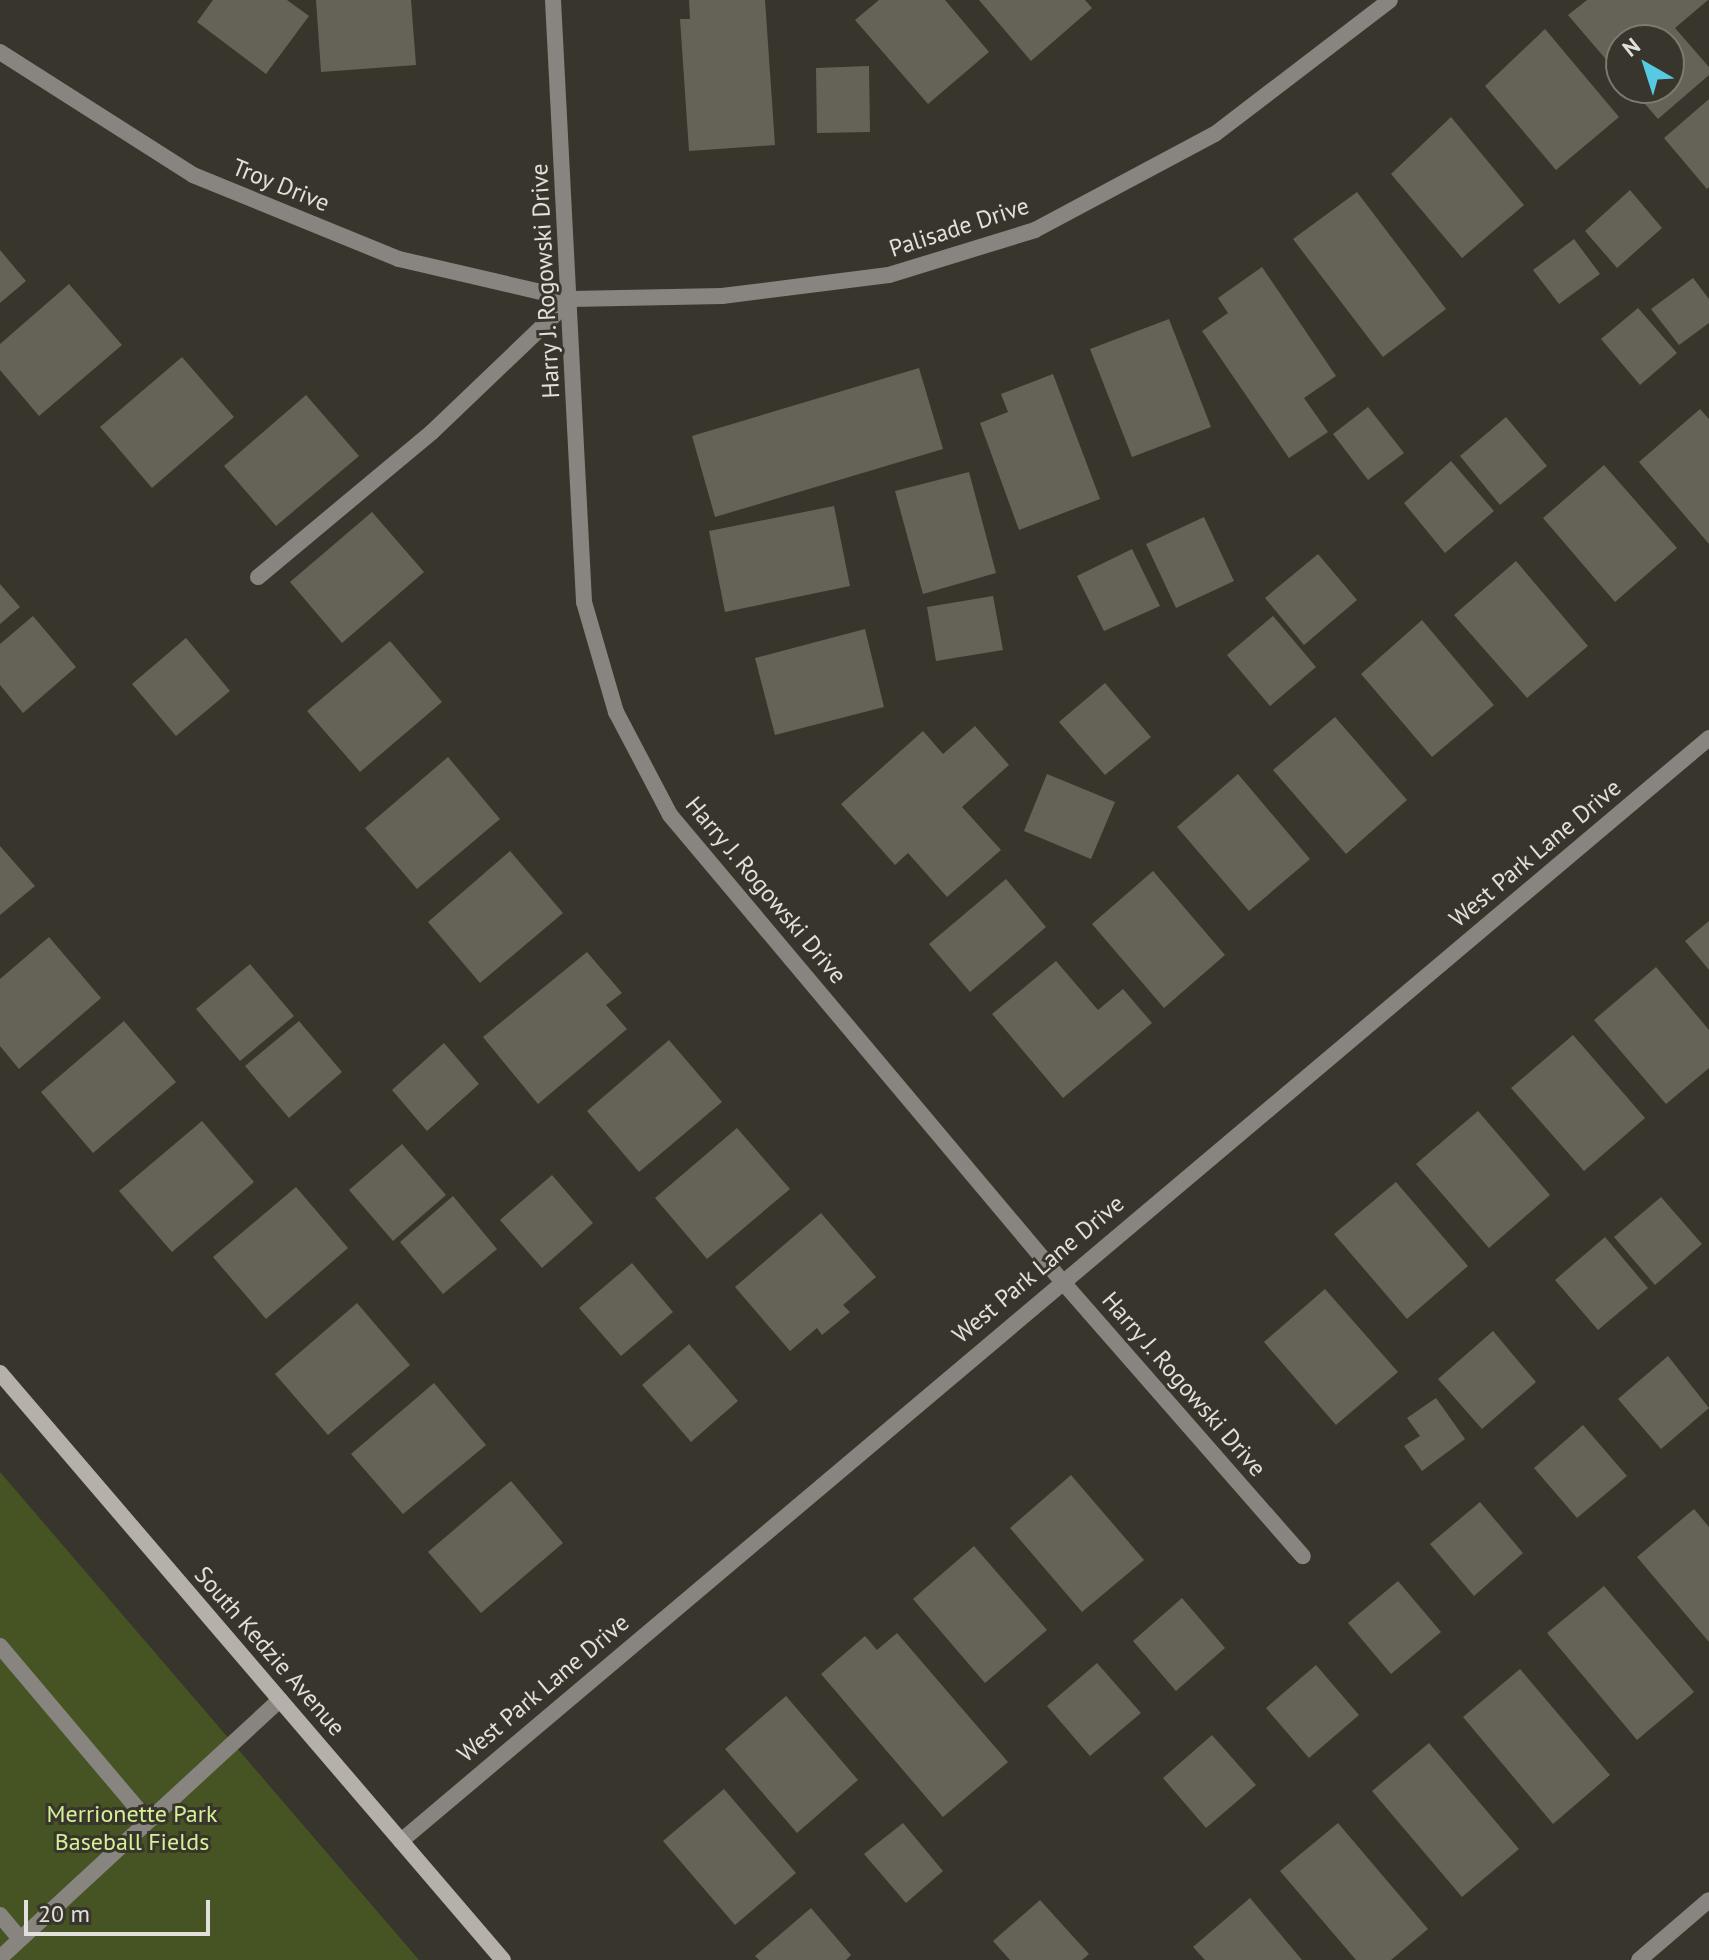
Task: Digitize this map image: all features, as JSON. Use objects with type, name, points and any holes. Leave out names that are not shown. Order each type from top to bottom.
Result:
[{"type":"main road","name":"South Kedzie Avenue","points":[[0,1373],[503,1960]]},
{"type":"street","name":"Harry J. Rogowski Drive","points":[[553,0],[571,299],[584,602],[616,712],[670,815],[1061,1280],[1303,1556]]},
{"type":"street","name":"Palisade Drive","points":[[571,299],[722,296],[889,275],[1035,230],[1215,134],[1390,0]]},
{"type":"street","name":"Troy Drive","points":[[0,52],[193,175],[399,259],[571,299]]},
{"type":"street","points":[[258,577],[432,432],[571,299]]},
{"type":"street","name":"West Park Lane Drive","points":[[401,1841],[1061,1280],[1709,738]]},
{"type":"street","points":[[0,1646],[148,1821]]},
{"type":"street","points":[[0,1958],[280,1700]]},
{"type":"street","points":[[1639,1960],[1709,1900]]},
{"type":"street","points":[[0,1915],[20,1939]]},
{"type":"green space","name":"Merrionette Park Baseball Fields","points":[[0,1472],[419,1960],[0,1960]]},
{"type":"building","points":[[213,0],[287,0],[309,16],[266,74],[197,22]]},
{"type":"building","points":[[316,0],[411,0],[416,65],[321,72]]},
{"type":"building","points":[[689,0],[765,0],[775,145],[689,151],[680,19],[690,19]]},
{"type":"building","points":[[879,0],[945,0],[989,52],[928,104],[855,20]]},
{"type":"building","points":[[979,0],[1085,0],[1092,8],[1031,61]]},
{"type":"building","points":[[1587,0],[1708,0],[1680,24],[1605,24],[1605,58],[1568,15]]},
{"type":"building","points":[[1545,29],[1619,117],[1556,170],[1485,86]]},
{"type":"building","points":[[1685,39],[1709,67],[1709,75],[1685,96]]},
{"type":"building","points":[[869,66],[870,132],[817,133],[816,68]]},
{"type":"building","points":[[1709,99],[1709,187],[1707,189],[1664,138]]},
{"type":"building","points":[[1645,104],[1675,104],[1658,119]]},
{"type":"building","points":[[1451,117],[1524,205],[1462,258],[1391,174]]},
{"type":"building","points":[[1630,190],[1662,228],[1617,268],[1585,231]]},
{"type":"building","points":[[1357,192],[1446,309],[1383,357],[1293,239]]},
{"type":"building","points":[[1574,239],[1600,274],[1559,304],[1533,270]]},
{"type":"building","points":[[0,250],[26,281],[0,303]]},
{"type":"building","points":[[1262,267],[1336,376],[1304,398],[1328,432],[1289,458],[1202,331],[1228,313],[1218,298]]},
{"type":"building","points":[[1693,278],[1709,299],[1709,323],[1679,345],[1651,309]]},
{"type":"building","points":[[69,284],[122,345],[39,416],[0,370],[0,344]]},
{"type":"building","points":[[1638,308],[1677,353],[1640,385],[1601,339]]},
{"type":"building","points":[[1169,319],[1211,427],[1132,457],[1090,349]]},
{"type":"building","points":[[182,357],[234,417],[152,488],[100,427]]},
{"type":"building","points":[[919,368],[943,449],[715,517],[692,436]]},
{"type":"building","points":[[1053,374],[1100,499],[1019,530],[980,423],[1008,412],[1001,394]]},
{"type":"building","points":[[306,395],[359,456],[276,526],[224,466]]},
{"type":"building","points":[[1368,407],[1404,453],[1368,480],[1333,434]]},
{"type":"building","points":[[1700,409],[1709,419],[1709,544],[1639,462]]},
{"type":"building","points":[[1506,417],[1547,466],[1500,505],[1460,456]]},
{"type":"building","points":[[1451,461],[1494,511],[1445,553],[1404,503]]},
{"type":"building","points":[[1604,465],[1677,548],[1615,602],[1543,518]]},
{"type":"building","points":[[969,472],[996,573],[923,594],[895,491]]},
{"type":"building","points":[[834,506],[850,586],[725,612],[709,531]]},
{"type":"building","points":[[372,512],[424,572],[342,643],[290,582]]},
{"type":"building","points":[[1204,517],[1234,581],[1176,608],[1146,544]]},
{"type":"building","points":[[1132,549],[1160,606],[1104,631],[1077,576]]},
{"type":"building","points":[[1318,554],[1357,600],[1304,645],[1265,598]]},
{"type":"building","points":[[1516,561],[1588,646],[1527,698],[1454,615]]},
{"type":"building","points":[[0,584],[20,607],[0,624]]},
{"type":"building","points":[[993,596],[1003,650],[936,661],[927,607]]},
{"type":"building","points":[[33,616],[76,667],[23,713],[0,685],[0,644]]},
{"type":"building","points":[[1273,616],[1316,667],[1270,706],[1227,655]]},
{"type":"building","points":[[1422,620],[1494,705],[1432,757],[1361,674]]},
{"type":"building","points":[[865,629],[884,707],[775,735],[755,658]]},
{"type":"building","points":[[186,638],[230,691],[176,736],[132,684]]},
{"type":"building","points":[[390,641],[442,702],[360,772],[307,711]]},
{"type":"building","points":[[1105,683],[1151,737],[1105,775],[1059,722]]},
{"type":"building","points":[[1335,717],[1407,800],[1346,854],[1273,770]]},
{"type":"building","points":[[975,726],[1009,765],[962,807],[1001,850],[947,897],[908,853],[895,865],[841,804],[923,731],[943,754]]},
{"type":"building","points":[[448,757],[500,819],[417,889],[365,828]]},
{"type":"building","points":[[1047,774],[1115,802],[1091,859],[1024,831]]},
{"type":"building","points":[[1238,774],[1310,859],[1249,911],[1177,827]]},
{"type":"building","points":[[0,846],[35,886],[0,915]]},
{"type":"building","points":[[510,851],[563,913],[480,983],[428,922]]},
{"type":"building","points":[[1153,871],[1225,955],[1164,1008],[1092,924]]},
{"type":"building","points":[[1006,879],[1046,927],[970,992],[929,944]]},
{"type":"building","points":[[1709,921],[1709,970],[1685,941]]},
{"type":"building","points":[[49,937],[101,998],[19,1069],[0,1046],[0,979]]},
{"type":"building","points":[[587,952],[622,993],[606,1005],[627,1029],[538,1104],[483,1037]]},
{"type":"building","points":[[1056,961],[1098,1010],[1123,989],[1152,1023],[1063,1098],[992,1014]]},
{"type":"building","points":[[250,964],[294,1016],[240,1061],[196,1009]]},
{"type":"building","points":[[1656,967],[1709,1030],[1709,1068],[1666,1104],[1594,1020]]},
{"type":"building","points":[[124,1021],[176,1082],[93,1153],[41,1092]]},
{"type":"building","points":[[299,1021],[342,1072],[289,1118],[245,1066]]},
{"type":"building","points":[[1573,1035],[1645,1118],[1584,1171],[1511,1088]]},
{"type":"building","points":[[669,1040],[722,1102],[639,1172],[587,1111]]},
{"type":"building","points":[[444,1043],[479,1084],[427,1131],[392,1090]]},
{"type":"building","points":[[1478,1111],[1550,1195],[1489,1248],[1416,1164]]},
{"type":"building","points":[[202,1121],[254,1182],[172,1252],[119,1191]]},
{"type":"building","points":[[737,1128],[790,1189],[707,1259],[655,1198]]},
{"type":"building","points":[[402,1144],[446,1195],[393,1241],[349,1190]]},
{"type":"building","points":[[552,1175],[593,1223],[542,1268],[500,1220]]},
{"type":"building","points":[[1396,1182],[1468,1266],[1407,1319],[1334,1234]]},
{"type":"building","points":[[296,1187],[348,1248],[266,1319],[213,1257]]},
{"type":"building","points":[[453,1196],[497,1249],[443,1294],[400,1242]]},
{"type":"building","points":[[1661,1197],[1702,1244],[1655,1285],[1614,1237]]},
{"type":"building","points":[[821,1213],[876,1277],[843,1305],[850,1312],[822,1335],[817,1328],[790,1351],[735,1287]]},
{"type":"building","points":[[1605,1237],[1648,1288],[1598,1330],[1555,1280]]},
{"type":"building","points":[[632,1263],[673,1312],[621,1356],[579,1308]]},
{"type":"building","points":[[1325,1289],[1398,1372],[1336,1425],[1264,1342]]},
{"type":"building","points":[[357,1303],[410,1365],[328,1435],[275,1374]]},
{"type":"building","points":[[1493,1331],[1536,1382],[1482,1429],[1438,1379]]},
{"type":"building","points":[[689,1344],[738,1401],[691,1442],[642,1385]]},
{"type":"building","points":[[1668,1356],[1709,1408],[1661,1449],[1618,1399]]},
{"type":"building","points":[[434,1383],[486,1445],[403,1514],[351,1454]]},
{"type":"building","points":[[1436,1398],[1465,1439],[1422,1471],[1404,1446],[1420,1436],[1407,1418]]},
{"type":"building","points":[[1583,1425],[1627,1476],[1577,1518],[1534,1468]]},
{"type":"building","points":[[1071,1475],[1144,1560],[1082,1612],[1010,1528]]},
{"type":"building","points":[[511,1481],[563,1543],[481,1613],[428,1552]]},
{"type":"building","points":[[1480,1502],[1523,1553],[1474,1596],[1430,1544]]},
{"type":"building","points":[[1694,1509],[1709,1527],[1709,1642],[1637,1557]]},
{"type":"building","points":[[974,1546],[1047,1630],[985,1683],[913,1599]]},
{"type":"building","points":[[1398,1581],[1441,1632],[1391,1674],[1348,1623]]},
{"type":"building","points":[[1604,1586],[1694,1692],[1637,1740],[1547,1633]]},
{"type":"building","points":[[1182,1598],[1225,1648],[1176,1691],[1133,1641]]},
{"type":"building","points":[[897,1633],[1008,1762],[943,1817],[821,1674],[865,1636],[877,1650]]},
{"type":"building","points":[[1097,1663],[1141,1713],[1090,1756],[1047,1706]]},
{"type":"building","points":[[1316,1665],[1359,1715],[1309,1758],[1266,1708]]},
{"type":"building","points":[[1520,1669],[1610,1775],[1553,1824],[1463,1717]]},
{"type":"building","points":[[786,1696],[858,1780],[797,1833],[725,1749]]},
{"type":"building","points":[[1212,1735],[1256,1785],[1206,1828],[1163,1778]]},
{"type":"building","points":[[1429,1743],[1519,1849],[1462,1897],[1372,1791]]},
{"type":"building","points":[[724,1789],[796,1873],[735,1925],[663,1841]]},
{"type":"building","points":[[903,1823],[943,1871],[906,1903],[864,1854]]},
{"type":"building","points":[[1338,1823],[1428,1929],[1391,1960],[1356,1960],[1280,1871]]},
{"type":"building","points":[[1250,1898],[1302,1960],[1205,1960],[1193,1947]]},
{"type":"building","points":[[1040,1900],[1089,1954],[1082,1960],[1010,1960],[993,1941]]},
{"type":"building","points":[[811,1908],[851,1955],[846,1960],[759,1960],[755,1956]]}]
